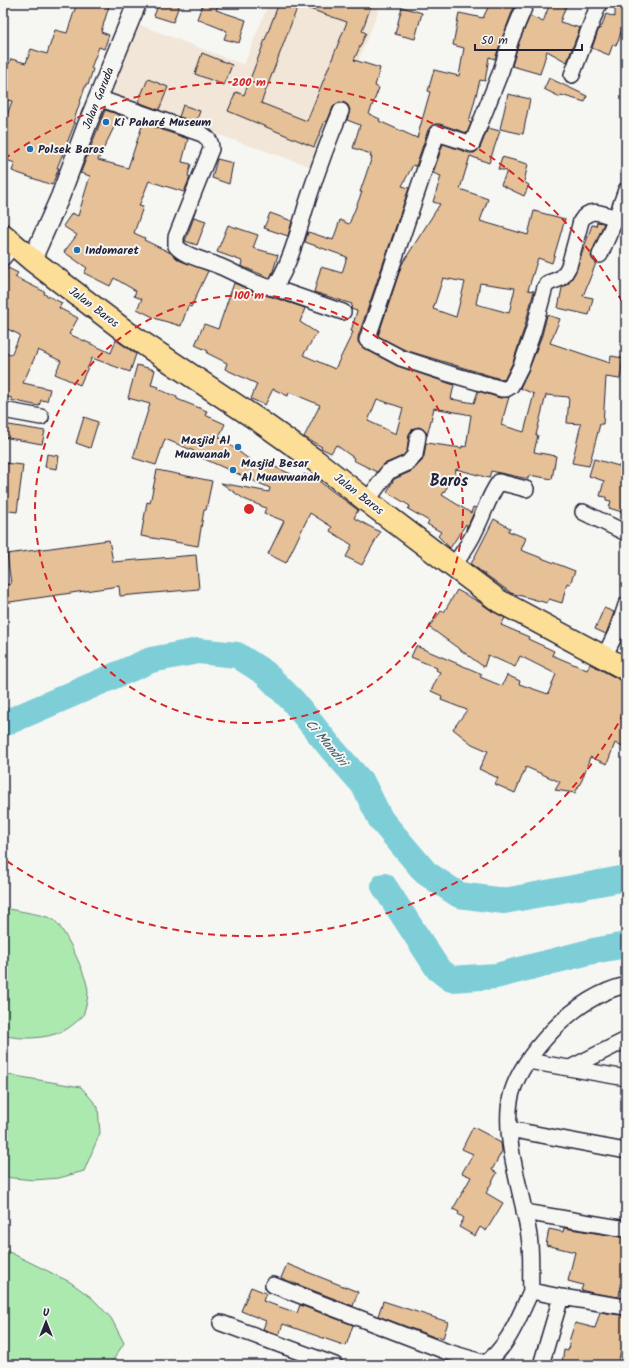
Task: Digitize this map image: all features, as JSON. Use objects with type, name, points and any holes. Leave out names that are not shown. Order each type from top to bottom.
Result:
[{"type":"main road","name":"Jalan Baros","points":[[7,246],[32,260],[129,334],[316,460],[367,501],[499,601],[626,669]]},
{"type":"street","name":"Jalan Garuda","points":[[32,260],[60,197],[98,98],[137,3]]},
{"type":"street","points":[[526,3],[472,144],[437,133],[367,340],[401,358],[502,389],[509,388],[513,384],[521,366],[533,332],[545,287],[550,281],[559,279],[566,272],[584,215],[589,212],[616,218]]},
{"type":"street","points":[[572,75],[599,3]]},
{"type":"street","points":[[98,98],[202,134],[211,143],[211,149],[176,237],[176,246],[179,249],[254,283],[274,288],[343,312]]},
{"type":"street","points":[[274,288],[281,278],[288,263],[309,196],[341,111]]},
{"type":"street","points":[[600,255],[626,190]]},
{"type":"street","points":[[3,410],[41,417]]},
{"type":"street","points":[[367,501],[388,472],[408,463],[415,455],[418,436]]},
{"type":"street","points":[[453,566],[466,549],[494,488],[499,482],[526,489]]},
{"type":"street","points":[[583,512],[626,533]]},
{"type":"street","points":[[604,657],[618,628],[626,605]]},
{"type":"street","points":[[273,1284],[445,1351],[484,1364],[497,1353],[510,1335],[531,1291],[530,1242],[510,1139],[508,1120],[512,1092],[528,1060],[563,1020],[581,1005],[600,995],[626,985]]},
{"type":"street","points":[[570,1068],[626,1040]]},
{"type":"street","points":[[528,1060],[626,1078]]},
{"type":"street","points":[[509,1129],[626,1151]]},
{"type":"street","points":[[524,1212],[626,1229]]},
{"type":"street","points":[[531,1291],[626,1307]]},
{"type":"street","points":[[541,1365],[561,1297]]},
{"type":"street","points":[[222,1323],[335,1365]]},
{"type":"shaded area","points":[[269,3],[370,3],[380,7],[315,168],[109,97],[140,25],[244,65]]},
{"type":"green space","points":[[3,908],[38,915],[54,920],[59,925],[70,943],[84,976],[88,995],[83,1016],[66,1030],[49,1036],[33,1038],[17,1038],[3,1035]]},
{"type":"green space","points":[[3,1074],[81,1087],[98,1107],[100,1133],[84,1171],[59,1178],[34,1180],[3,1177]]},
{"type":"green space","points":[[3,1249],[70,1282],[92,1298],[111,1318],[124,1343],[110,1365],[3,1365]]},
{"type":"building","points":[[77,3],[110,3],[101,32],[109,35],[104,49],[99,47],[91,68],[93,69],[88,85],[86,84],[73,123],[75,123],[57,168],[59,168],[52,185],[12,171],[15,163],[3,159],[3,127],[12,101],[3,99],[3,63],[9,64],[11,59],[26,63],[31,49],[47,54],[55,30],[67,33]]},
{"type":"building","points":[[159,3],[180,3],[173,22],[154,16]]},
{"type":"building","points":[[203,3],[219,3],[216,10],[246,20],[239,43],[224,39],[227,31],[197,19]]},
{"type":"building","points":[[279,3],[372,3],[362,31],[366,33],[354,60],[380,68],[375,86],[379,88],[369,114],[380,119],[379,121],[417,138],[430,92],[428,91],[434,70],[459,76],[464,48],[453,45],[459,13],[483,18],[490,3],[505,3],[514,7],[495,59],[489,57],[485,81],[480,80],[469,122],[471,123],[467,133],[440,124],[431,126],[428,130],[416,166],[413,165],[402,186],[409,188],[358,337],[358,342],[363,348],[397,366],[454,385],[451,399],[474,403],[478,391],[500,398],[509,397],[501,425],[524,432],[534,394],[520,388],[542,335],[547,315],[560,319],[550,343],[610,363],[611,356],[623,358],[620,379],[606,377],[603,424],[600,424],[589,466],[572,463],[581,424],[567,423],[569,397],[546,395],[536,435],[538,435],[534,452],[556,456],[552,479],[529,475],[528,479],[491,471],[489,478],[456,469],[455,475],[442,495],[471,513],[473,507],[476,508],[466,530],[466,524],[450,548],[438,536],[441,532],[427,524],[429,521],[408,509],[410,506],[387,492],[394,479],[412,471],[422,461],[426,443],[462,448],[462,446],[466,447],[471,415],[434,408],[427,436],[423,429],[419,427],[414,428],[409,434],[407,451],[403,456],[384,464],[377,472],[353,460],[354,458],[336,445],[331,453],[304,437],[320,405],[289,392],[288,396],[273,389],[265,405],[251,399],[257,384],[225,369],[227,363],[195,345],[204,324],[218,329],[234,283],[257,293],[305,308],[300,322],[317,333],[303,355],[335,369],[353,332],[351,331],[357,311],[351,309],[352,304],[314,292],[321,267],[342,273],[347,257],[305,242],[308,232],[333,240],[340,220],[349,224],[362,192],[360,192],[372,157],[370,157],[371,154],[353,148],[360,125],[347,120],[350,110],[348,105],[340,102],[333,107],[327,122],[325,121],[314,147],[228,111],[236,92],[244,95]],"holes":[[[298,5],[347,22],[307,121],[261,103]],[[377,399],[403,408],[396,434],[368,421]]]},
{"type":"building","points":[[550,3],[567,3],[560,22],[580,28],[567,62],[547,51],[540,74],[512,66],[519,42],[530,16],[543,22]]},
{"type":"building","points":[[615,3],[626,3],[626,16],[618,42],[616,45],[613,44],[609,55],[592,48],[606,14],[615,17]]},
{"type":"building","points":[[402,7],[422,13],[415,39],[395,34]]},
{"type":"building","points":[[202,53],[232,65],[224,85],[195,74]]},
{"type":"building","points":[[549,78],[587,96],[585,102],[561,95],[560,97],[544,89]]},
{"type":"building","points":[[148,79],[168,87],[159,110],[138,102]]},
{"type":"building","points":[[508,94],[530,99],[523,134],[500,129]]},
{"type":"building","points":[[183,105],[200,111],[196,122],[179,117]]},
{"type":"building","points":[[105,110],[120,115],[98,160],[128,168],[143,123],[188,139],[182,162],[191,164],[188,176],[190,177],[184,192],[149,181],[139,206],[143,207],[134,233],[145,238],[144,240],[171,253],[181,261],[208,271],[191,307],[188,306],[181,326],[157,319],[137,309],[142,299],[134,296],[136,291],[114,278],[110,286],[84,273],[87,268],[64,252],[77,235],[63,226],[72,213],[78,216],[90,176],[80,173]]},
{"type":"building","points":[[488,128],[500,131],[489,163],[470,156],[460,189],[488,199],[480,221],[528,235],[534,211],[565,219],[552,263],[538,258],[528,290],[534,291],[524,329],[513,362],[504,380],[405,350],[378,336],[402,264],[440,204],[433,202],[441,176],[433,173],[443,144],[469,153],[474,153],[480,148]],"holes":[[[443,278],[465,282],[456,317],[433,309]],[[480,283],[515,288],[509,313],[476,304]]]},
{"type":"building","points":[[502,157],[528,164],[524,182],[529,185],[524,196],[501,185],[507,171],[498,169]]},
{"type":"building","points":[[217,159],[233,163],[229,184],[212,178]]},
{"type":"building","points":[[270,213],[292,221],[288,236],[264,228]]},
{"type":"building","points":[[194,217],[206,221],[197,245],[185,241]]},
{"type":"building","points":[[597,222],[604,223],[592,252],[591,256],[596,263],[583,296],[593,298],[589,315],[558,308],[562,288],[569,283],[575,273],[592,225],[596,226]]},
{"type":"building","points":[[228,225],[258,235],[253,248],[278,255],[270,278],[241,266],[242,261],[217,252]]},
{"type":"building","points":[[8,268],[18,273],[15,277],[45,292],[44,294],[62,303],[59,308],[78,318],[69,334],[111,353],[116,340],[136,354],[130,372],[92,358],[80,385],[55,374],[61,361],[38,350],[23,383],[50,389],[47,401],[41,400],[39,406],[11,400],[12,398],[3,396],[3,352],[11,355],[20,335],[3,327],[3,271],[5,272]]},
{"type":"building","points":[[137,365],[155,370],[151,385],[159,387],[158,389],[177,397],[177,399],[207,411],[205,415],[225,424],[219,437],[261,468],[264,462],[302,479],[304,474],[321,481],[320,482],[358,510],[354,518],[380,532],[362,565],[346,557],[352,545],[330,531],[332,527],[310,513],[286,563],[268,554],[284,521],[264,513],[266,508],[244,499],[221,483],[269,492],[270,488],[193,454],[194,451],[165,439],[156,465],[133,458],[150,404],[128,398]]},
{"type":"building","points":[[84,417],[98,422],[90,448],[76,443]]},
{"type":"building","points":[[3,424],[45,431],[42,444],[3,437]]},
{"type":"building","points":[[47,454],[59,456],[57,469],[45,467]]},
{"type":"building","points":[[594,459],[626,468],[626,497],[622,512],[609,508],[611,501],[606,500],[606,497],[600,496],[604,481],[589,476]]},
{"type":"building","points":[[3,463],[23,465],[17,512],[3,510]]},
{"type":"building","points":[[157,470],[212,481],[206,510],[204,510],[198,546],[141,536],[147,502],[150,503]]},
{"type":"building","points":[[494,519],[510,528],[508,531],[526,538],[521,550],[575,571],[570,584],[567,583],[562,603],[549,599],[547,603],[511,593],[471,564]]},
{"type":"building","points":[[109,540],[113,562],[196,555],[199,589],[120,596],[119,586],[3,603],[3,585],[11,584],[7,554]]},
{"type":"building","points":[[457,590],[505,618],[501,625],[529,637],[528,639],[554,651],[552,655],[587,670],[590,664],[620,680],[626,681],[626,749],[615,743],[607,764],[590,757],[582,780],[575,793],[555,790],[560,782],[526,767],[515,793],[495,784],[498,778],[479,769],[488,751],[472,744],[453,729],[467,710],[441,700],[442,696],[431,691],[440,672],[436,670],[437,668],[411,657],[416,646],[482,674],[480,677],[502,686],[507,675],[520,681],[519,684],[548,694],[556,674],[520,656],[515,667],[488,655],[484,667],[429,627],[441,611],[444,612]]},
{"type":"building","points":[[604,608],[614,612],[606,634],[595,629]]},
{"type":"building","points":[[473,1127],[501,1143],[502,1151],[492,1170],[497,1173],[486,1193],[503,1203],[486,1231],[480,1227],[475,1236],[459,1227],[464,1218],[458,1214],[459,1212],[453,1209],[471,1177],[462,1173],[473,1154],[462,1149]]},
{"type":"building","points":[[564,1228],[626,1238],[626,1250],[622,1271],[626,1273],[626,1291],[620,1290],[619,1297],[593,1293],[581,1290],[583,1285],[568,1281],[575,1252],[546,1245],[549,1229],[563,1232]]},
{"type":"building","points":[[287,1264],[358,1292],[353,1306],[281,1278]]},
{"type":"building","points":[[251,1287],[266,1293],[263,1301],[297,1313],[300,1305],[353,1325],[346,1346],[283,1324],[279,1335],[263,1329],[266,1321],[241,1311]]},
{"type":"building","points":[[383,1301],[448,1322],[443,1338],[438,1336],[437,1338],[378,1316]]},
{"type":"building","points":[[600,1312],[626,1316],[626,1329],[623,1338],[625,1339],[617,1365],[562,1363],[564,1350],[568,1351],[570,1338],[575,1323],[595,1328]]},
{"type":"waterway","name":"Ci Mandiri","points":[[3,724],[151,660],[198,651],[237,655],[265,673],[293,701],[331,748],[363,784],[381,820],[426,873],[459,895],[504,901],[626,878]]},
{"type":"waterway","points":[[384,886],[438,969],[451,979],[496,976],[593,951],[626,945]]},
{"type":"place","name":"Ki Paharé Museum","points":[[106,122]]},
{"type":"place","name":"Polsek Baros","points":[[30,149]]},
{"type":"place","name":"Indomaret","points":[[77,250]]},
{"type":"place","name":"Masjid Al Muawanah","points":[[238,447]]},
{"type":"place","name":"Masjid Besar Al Muawwanah","points":[[233,470]]},
{"type":"district","name":"Baros","points":[[449,480]]}]
